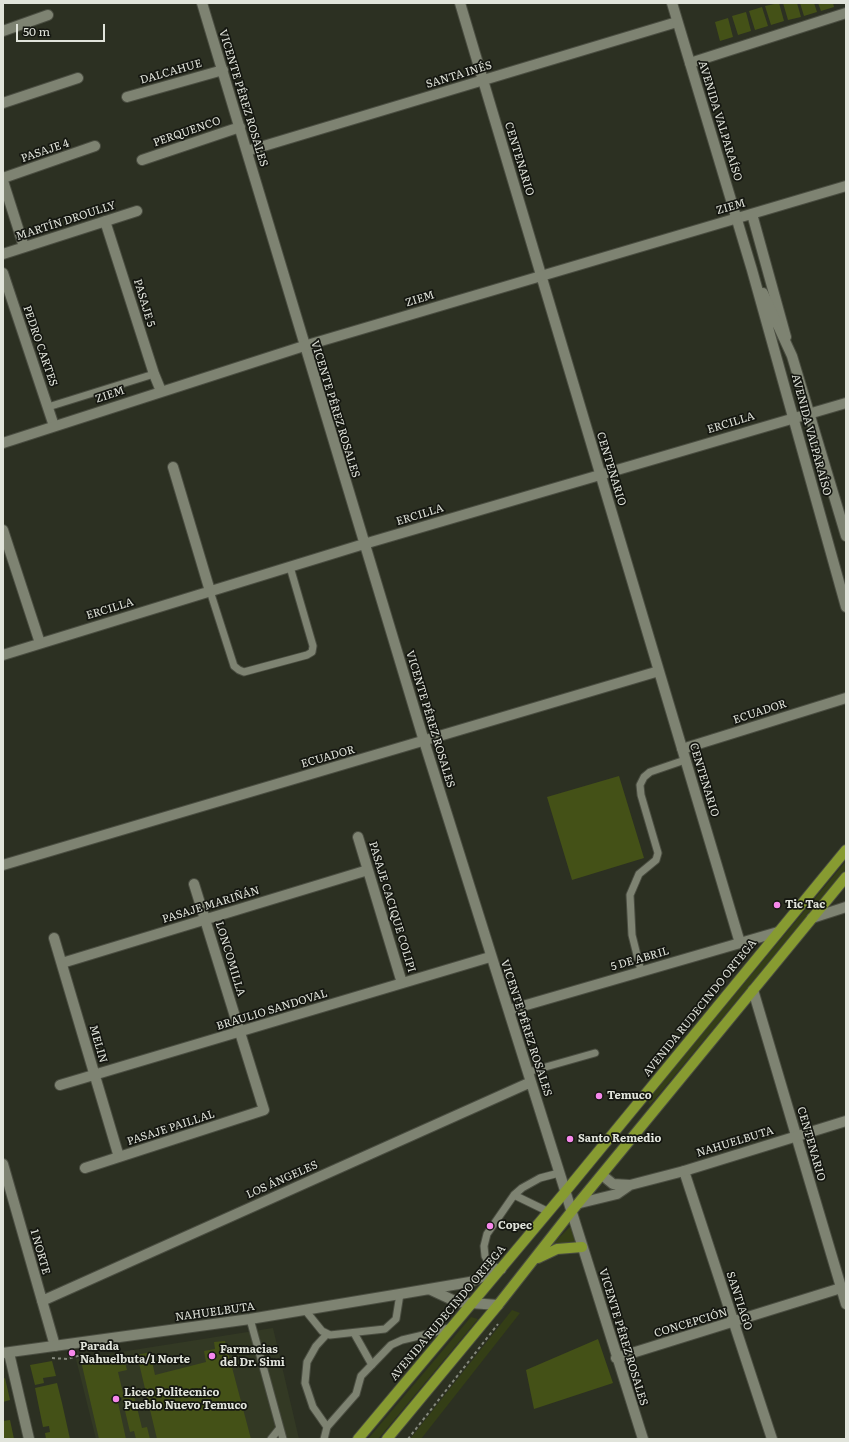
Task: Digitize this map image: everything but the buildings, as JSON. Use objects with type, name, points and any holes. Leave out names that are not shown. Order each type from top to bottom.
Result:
[{"type":"main road","name":"AVENIDA RUDECINDO ORTEGA","points":[[358,1439],[549,1212],[846,850]]},
{"type":"main road","points":[[387,1439],[498,1305],[602,1175],[846,877]]},
{"type":"main road","points":[[533,1261],[557,1249],[582,1247]]},
{"type":"street","name":"VICENTE PÉREZ ROSALES","points":[[202,3],[304,346],[490,957],[509,1010],[616,1358],[643,1439]]},
{"type":"street","name":"CENTENARIO","points":[[460,3],[740,943]]},
{"type":"street","name":"AVENIDA VALPARAÍSO","points":[[672,3],[752,270],[846,607]]},
{"type":"street","points":[[690,63],[846,13]]},
{"type":"street","points":[[3,31],[48,15]]},
{"type":"street","name":"SANTA INÉS","points":[[247,151],[677,22]]},
{"type":"street","name":"DALCAHUE","points":[[127,97],[222,70]]},
{"type":"street","points":[[3,103],[78,78]]},
{"type":"street","name":"PERQUENCO","points":[[142,160],[240,127]]},
{"type":"street","name":"PASAJE 4","points":[[3,178],[95,146]]},
{"type":"street","points":[[3,181],[24,247]]},
{"type":"street","name":"ZIEM","points":[[3,443],[304,346],[846,186]]},
{"type":"street","name":"MARTÍN DROULLY","points":[[3,254],[137,211]]},
{"type":"street","name":"AVENIDA VALPARAÍSO","points":[[752,214],[792,356],[846,536]]},
{"type":"street","name":"PASAJE 5","points":[[105,221],[154,374],[161,391]]},
{"type":"street","name":"AVENIDA VALPARAÍSO","points":[[752,270],[792,356]]},
{"type":"street","name":"PEDRO CARTES","points":[[3,273],[54,426]]},
{"type":"street","name":"ERCILLA","points":[[3,655],[364,544],[846,403]]},
{"type":"street","points":[[173,467],[210,591]]},
{"type":"street","points":[[3,530],[40,643]]},
{"type":"street","name":"ECUADOR","points":[[3,865],[659,672]]},
{"type":"street","name":"ECUADOR","points":[[682,750],[846,698]]},
{"type":"street","name":"PASAJE CACIQUE COLIPI","points":[[358,837],[402,983]]},
{"type":"street","name":"PASAJE MARIÑÁN","points":[[62,963],[368,870]]},
{"type":"street","name":"LONCOMILLA","points":[[194,884],[264,1110]]},
{"type":"street","points":[[812,918],[846,907]]},
{"type":"street","name":"5 DE ABRIL","points":[[509,1010],[778,932]]},
{"type":"street","name":"MELIN","points":[[54,938],[119,1157]]},
{"type":"street","name":"BRAULIO SANDOVAL","points":[[60,1085],[490,957]]},
{"type":"street","name":"CENTENARIO","points":[[753,990],[846,1304]]},
{"type":"street","name":"LOS ÁNGELES","points":[[42,1301],[530,1077]]},
{"type":"street","name":"PASAJE PAILLAL","points":[[85,1168],[264,1110]]},
{"type":"street","name":"NAHUELBUTA","points":[[602,1175],[613,1184],[630,1185],[684,1171],[846,1121]]},
{"type":"street","name":"1 NORTE","points":[[3,1164],[55,1346]]},
{"type":"street","name":"SANTIAGO","points":[[684,1171],[772,1439]]},
{"type":"street","name":"NAHUELBUTA","points":[[580,1203],[617,1194],[630,1185]]},
{"type":"street","name":"NAHUELBUTA","points":[[6,1353],[250,1319],[400,1294],[470,1282],[500,1270]]},
{"type":"street","name":"CONCEPCIÓN","points":[[616,1358],[841,1288]]},
{"type":"street","points":[[429,1289],[456,1302],[498,1305]]},
{"type":"street","points":[[6,1353],[28,1439]]},
{"type":"lane","points":[[48,407],[154,374]]},
{"type":"lane","points":[[210,591],[234,666],[239,670],[244,672],[307,655],[312,652],[313,646],[290,567]]},
{"type":"lane","points":[[641,971],[632,934],[630,895],[640,874],[653,863],[658,853],[641,796],[640,785],[644,777],[650,772],[685,760]]},
{"type":"lane","points":[[530,1077],[595,1053]]},
{"type":"lane","points":[[500,1270],[488,1262],[484,1250],[487,1234],[514,1195],[531,1182],[559,1173]]},
{"type":"lane","points":[[514,1195],[549,1212]]},
{"type":"lane","points":[[304,1310],[326,1334],[334,1336],[385,1329],[396,1319],[400,1294]]},
{"type":"lane","points":[[250,1319],[282,1439]]},
{"type":"lane","points":[[324,1439],[327,1427],[356,1394],[361,1376],[391,1345],[402,1340],[436,1332],[453,1326]]},
{"type":"lane","points":[[354,1333],[372,1365]]},
{"type":"lane","points":[[326,1334],[316,1346],[307,1362],[306,1383],[312,1407],[327,1427]]},
{"type":"lane","points":[[271,1439],[279,1429]]},
{"type":"path","points":[[408,1439],[502,1319]]},
{"type":"shaded area","points":[[273,1328],[299,1439],[96,1439],[76,1359]]},
{"type":"green space","points":[[846,861],[846,869],[650,1105],[648,1099]]},
{"type":"green space","points":[[571,1226],[575,1241],[555,1246],[554,1243]]},
{"type":"green space","points":[[512,1310],[520,1313],[421,1439],[410,1439]]},
{"type":"green space","points":[[471,1317],[478,1319],[384,1432],[378,1439],[368,1439]]},
{"type":"place","name":"Tic Tac","points":[[777,905]]},
{"type":"place","name":"Temuco","points":[[599,1096]]},
{"type":"place","name":"Santo Remedio","points":[[570,1139]]},
{"type":"place","name":"Copec","points":[[490,1226]]},
{"type":"place","name":"Parada Nahuelbuta/1 Norte","points":[[72,1353]]},
{"type":"place","name":"Farmacias del Dr. Simi","points":[[212,1356]]},
{"type":"place","name":"Liceo Politecnico Pueblo Nuevo Temuco","points":[[116,1399]]}]
